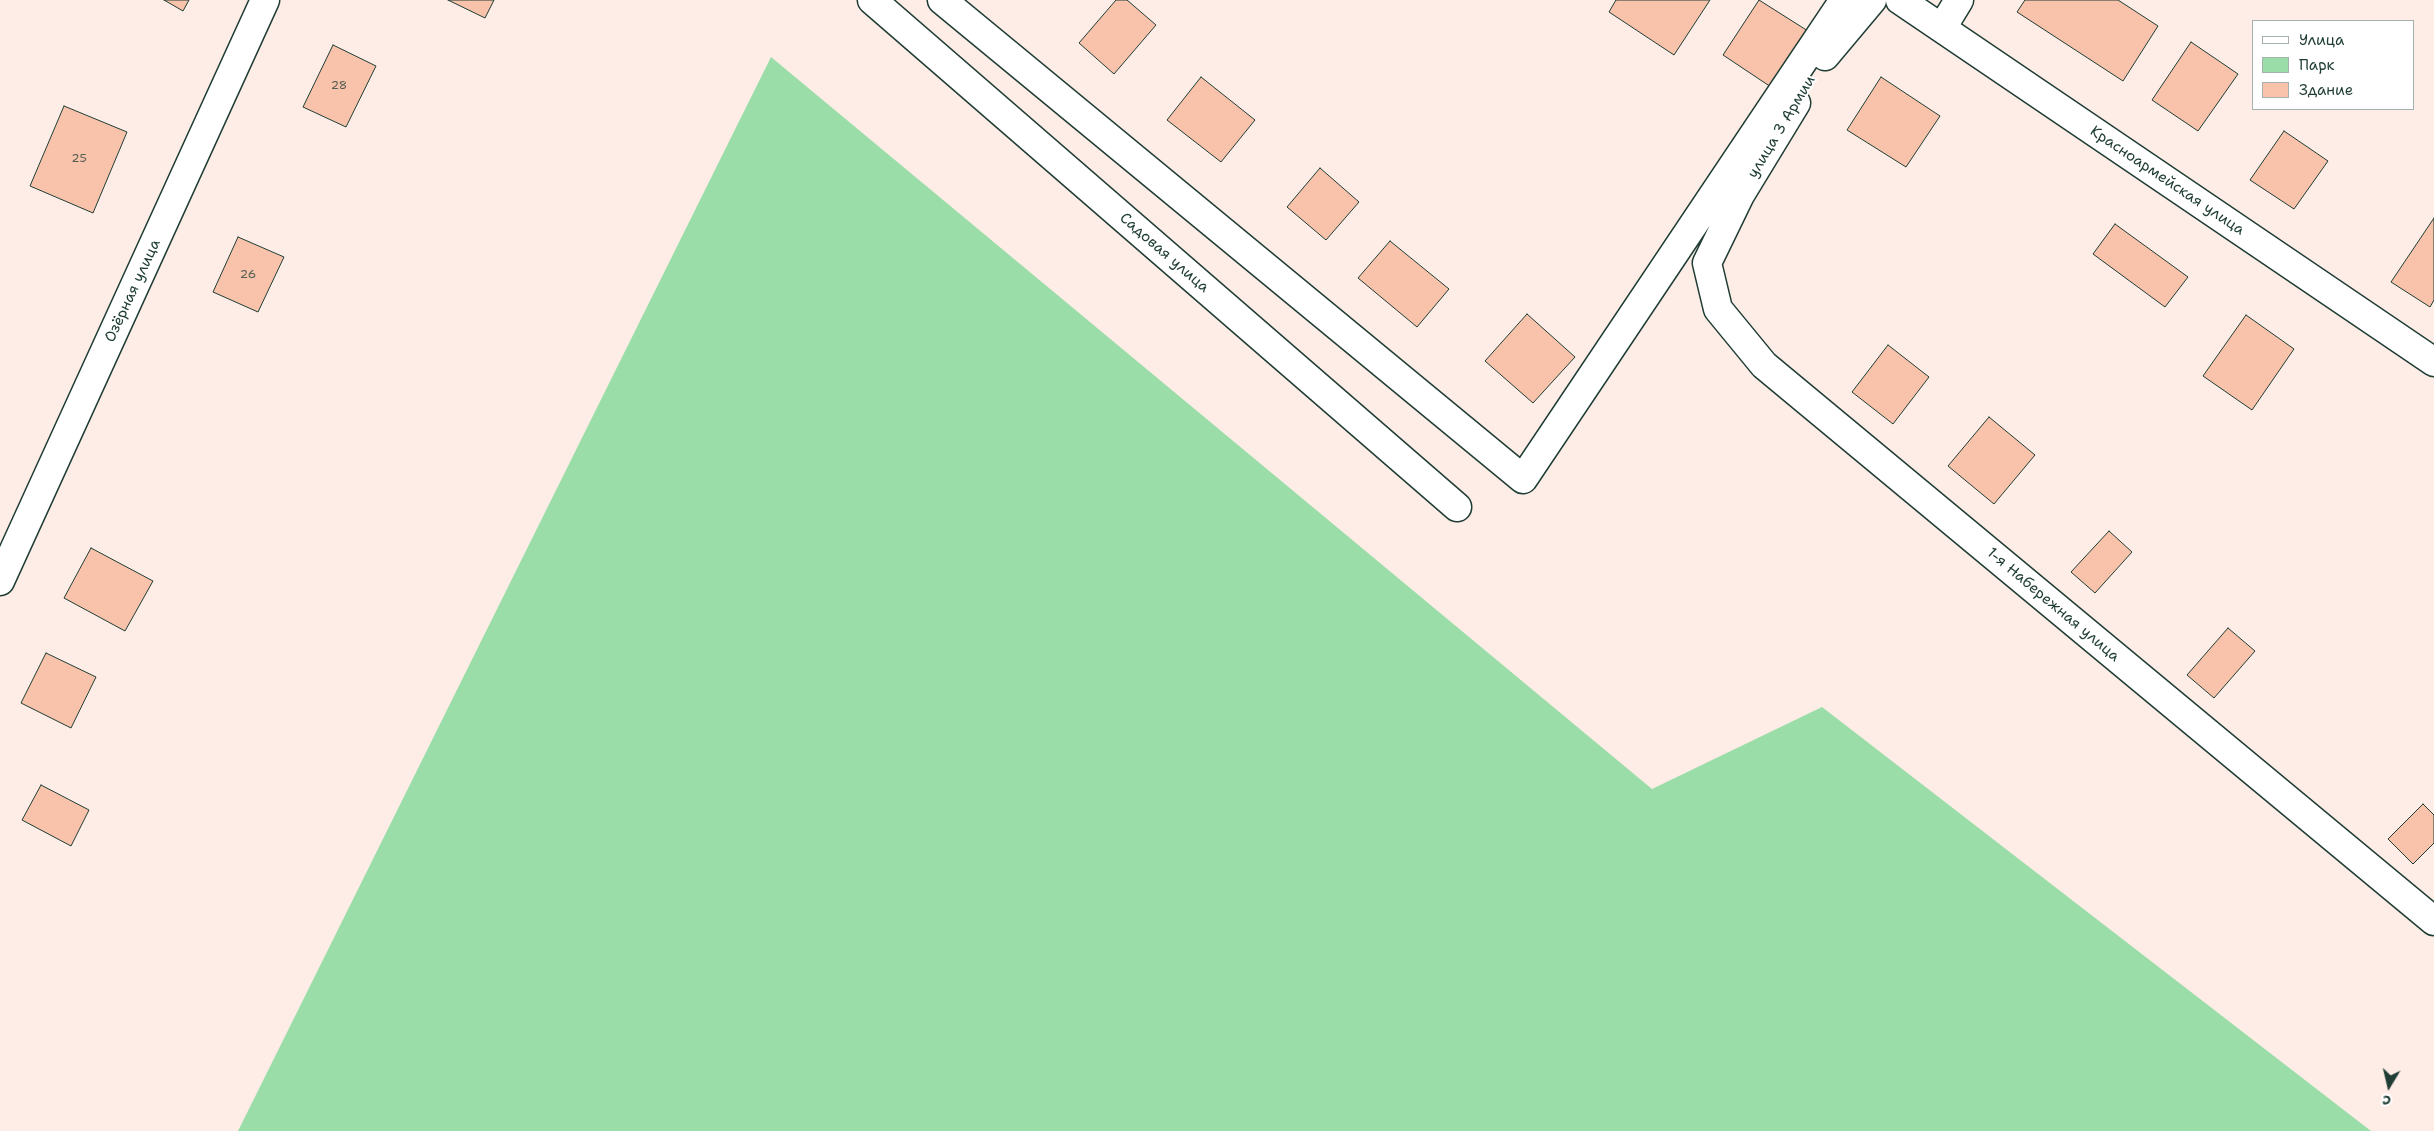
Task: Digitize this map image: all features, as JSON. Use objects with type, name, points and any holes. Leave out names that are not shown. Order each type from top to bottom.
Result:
[{"type":"street","name":"Озёрная улица","points":[[0,581],[265,0]]},
{"type":"street","name":"Садовая улица","points":[[872,0],[1457,507]]},
{"type":"street","points":[[942,0],[1523,479],[1844,0]]},
{"type":"street","name":"улица 3 Армии","points":[[1707,263],[1740,195],[1828,51],[1872,0]]},
{"type":"street","name":"Красноармейская улица","points":[[1900,0],[2434,362]]},
{"type":"street","points":[[1942,28],[1960,0]]},
{"type":"street","name":"1-я Набережная улица","points":[[1707,263],[1718,308],[1764,365],[2434,921]]},
{"type":"green space","points":[[771,57],[1652,789],[1822,707],[2371,1131],[238,1131]]},
{"type":"building","points":[[164,0],[189,0],[183,11]]},
{"type":"building","points":[[448,0],[494,0],[485,18]]},
{"type":"building","points":[[1116,0],[1127,0],[1156,25],[1114,74],[1079,43]]},
{"type":"building","points":[[1616,0],[1710,0],[1674,55],[1609,12]]},
{"type":"building","points":[[1759,0],[1808,31],[1771,87],[1723,55]]},
{"type":"building","points":[[2025,0],[2118,0],[2158,26],[2123,81],[2017,12]]},
{"type":"building","points":[[2191,42],[2238,74],[2198,131],[2152,100]]},
{"type":"building","points":[[333,45],[376,66],[346,127],[303,107]]},
{"type":"building","points":[[1201,77],[1255,120],[1221,162],[1167,120]]},
{"type":"building","points":[[1881,77],[1940,116],[1906,167],[1847,130]]},
{"type":"building","points":[[64,106],[127,132],[93,213],[30,186]]},
{"type":"building","points":[[2284,131],[2328,161],[2294,209],[2250,180]]},
{"type":"building","points":[[1320,168],[1359,202],[1326,240],[1287,207]]},
{"type":"building","points":[[2434,218],[2434,300],[2430,307],[2391,282]]},
{"type":"building","points":[[2115,224],[2188,277],[2165,307],[2093,254]]},
{"type":"building","points":[[238,237],[284,257],[258,312],[213,292]]},
{"type":"building","points":[[1390,241],[1449,289],[1417,327],[1358,278]]},
{"type":"building","points":[[1527,314],[1575,357],[1533,403],[1485,361]]},
{"type":"building","points":[[2246,315],[2294,349],[2252,410],[2203,376]]},
{"type":"building","points":[[1888,345],[1929,377],[1893,424],[1852,392]]},
{"type":"building","points":[[1989,417],[2035,455],[1994,504],[1948,466]]},
{"type":"building","points":[[2109,531],[2132,552],[2095,593],[2071,572]]},
{"type":"building","points":[[91,548],[153,581],[125,631],[64,598]]},
{"type":"building","points":[[2228,628],[2255,651],[2214,698],[2187,675]]},
{"type":"building","points":[[46,653],[96,677],[71,728],[21,703]]},
{"type":"building","points":[[41,785],[89,810],[71,846],[22,820]]},
{"type":"building","points":[[2423,804],[2434,815],[2434,843],[2413,864],[2388,839]]}]
